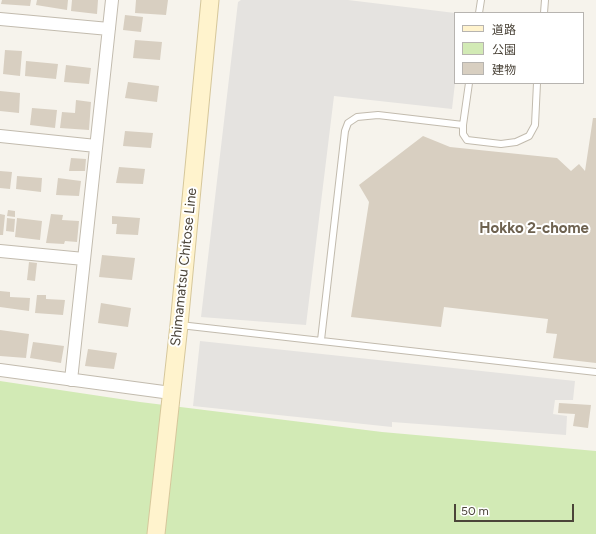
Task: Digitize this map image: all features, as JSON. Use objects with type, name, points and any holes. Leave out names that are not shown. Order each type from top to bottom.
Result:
[{"type":"main road","name":"Shimamatsu Chitose Line","points":[[156,534],[179,325],[210,0]]},
{"type":"street","points":[[71,380],[112,0]]},
{"type":"street","points":[[0,19],[108,28]]},
{"type":"street","points":[[0,136],[96,146]]},
{"type":"street","points":[[0,251],[84,259]]},
{"type":"street","points":[[0,370],[171,393]]},
{"type":"lane","points":[[479,12],[480,0]]},
{"type":"lane","points":[[544,12],[545,0]]},
{"type":"lane","points":[[469,84],[463,134],[467,140],[501,144],[516,142],[529,136],[535,125],[537,84]]},
{"type":"lane","points":[[320,340],[345,131],[348,123],[357,117],[378,115],[463,125]]},
{"type":"lane","points":[[179,325],[596,372]]},
{"type":"green space","points":[[0,381],[140,402],[382,432],[596,451],[596,534],[0,534]]},
{"type":"shaded area","points":[[241,0],[348,0],[454,13],[455,84],[452,109],[334,96],[306,325],[201,317],[238,2]]},
{"type":"shaded area","points":[[200,341],[575,381],[573,400],[555,400],[553,414],[567,416],[566,435],[392,422],[392,427],[193,406]]},
{"type":"building","points":[[2,0],[31,0],[30,6],[1,4]]},
{"type":"building","points":[[37,0],[68,0],[67,10],[36,5]]},
{"type":"building","points":[[72,0],[98,0],[97,14],[71,11]]},
{"type":"building","points":[[136,0],[168,0],[166,15],[135,13]]},
{"type":"building","points":[[125,15],[143,17],[141,32],[123,30]]},
{"type":"building","points":[[135,40],[162,42],[160,60],[133,58]]},
{"type":"building","points":[[5,50],[22,51],[20,76],[3,74]]},
{"type":"building","points":[[26,61],[58,64],[56,79],[25,76]]},
{"type":"building","points":[[66,65],[91,68],[89,84],[64,82]]},
{"type":"building","points":[[128,82],[159,86],[157,102],[125,98]]},
{"type":"building","points":[[0,91],[20,93],[19,113],[0,111]]},
{"type":"building","points":[[76,100],[91,102],[89,130],[60,128],[62,112],[75,113]]},
{"type":"building","points":[[32,108],[57,110],[55,128],[30,125]]},
{"type":"building","points":[[593,118],[596,118],[596,363],[553,358],[557,334],[546,333],[548,319],[444,307],[441,327],[351,317],[369,202],[359,185],[423,136],[450,147],[557,158],[571,171],[579,164],[585,171]]},
{"type":"building","points":[[125,131],[153,133],[151,148],[123,146]]},
{"type":"building","points":[[71,158],[86,159],[85,171],[69,171]]},
{"type":"building","points":[[119,167],[145,169],[143,184],[116,183]]},
{"type":"building","points":[[0,171],[12,172],[10,189],[0,188]]},
{"type":"building","points":[[17,176],[42,178],[41,192],[16,189]]},
{"type":"building","points":[[58,178],[81,181],[79,196],[56,195]]},
{"type":"building","points":[[8,210],[15,211],[15,217],[7,216]]},
{"type":"building","points":[[0,214],[5,215],[3,235],[0,235]]},
{"type":"building","points":[[51,214],[63,215],[62,220],[79,221],[77,242],[65,241],[64,244],[46,243]]},
{"type":"building","points":[[112,216],[140,218],[138,235],[116,234],[117,224],[112,224]]},
{"type":"building","points":[[7,218],[15,219],[14,232],[6,231]]},
{"type":"building","points":[[17,218],[42,221],[40,240],[15,237]]},
{"type":"building","points":[[102,255],[135,258],[132,280],[99,277]]},
{"type":"building","points":[[29,262],[37,263],[35,281],[27,280]]},
{"type":"building","points":[[0,291],[10,292],[10,297],[30,298],[29,311],[0,307]]},
{"type":"building","points":[[37,295],[46,295],[46,299],[65,300],[63,315],[35,313]]},
{"type":"building","points":[[101,303],[131,308],[128,327],[98,323]]},
{"type":"building","points":[[0,330],[29,334],[26,358],[0,356]]},
{"type":"building","points":[[33,342],[64,346],[61,363],[30,358]]},
{"type":"building","points":[[88,349],[117,353],[114,369],[85,366]]},
{"type":"building","points":[[559,403],[591,405],[588,428],[573,426],[575,414],[558,413]]},
{"type":"district","name":"Hokko 2-chome","points":[[534,229]]}]
